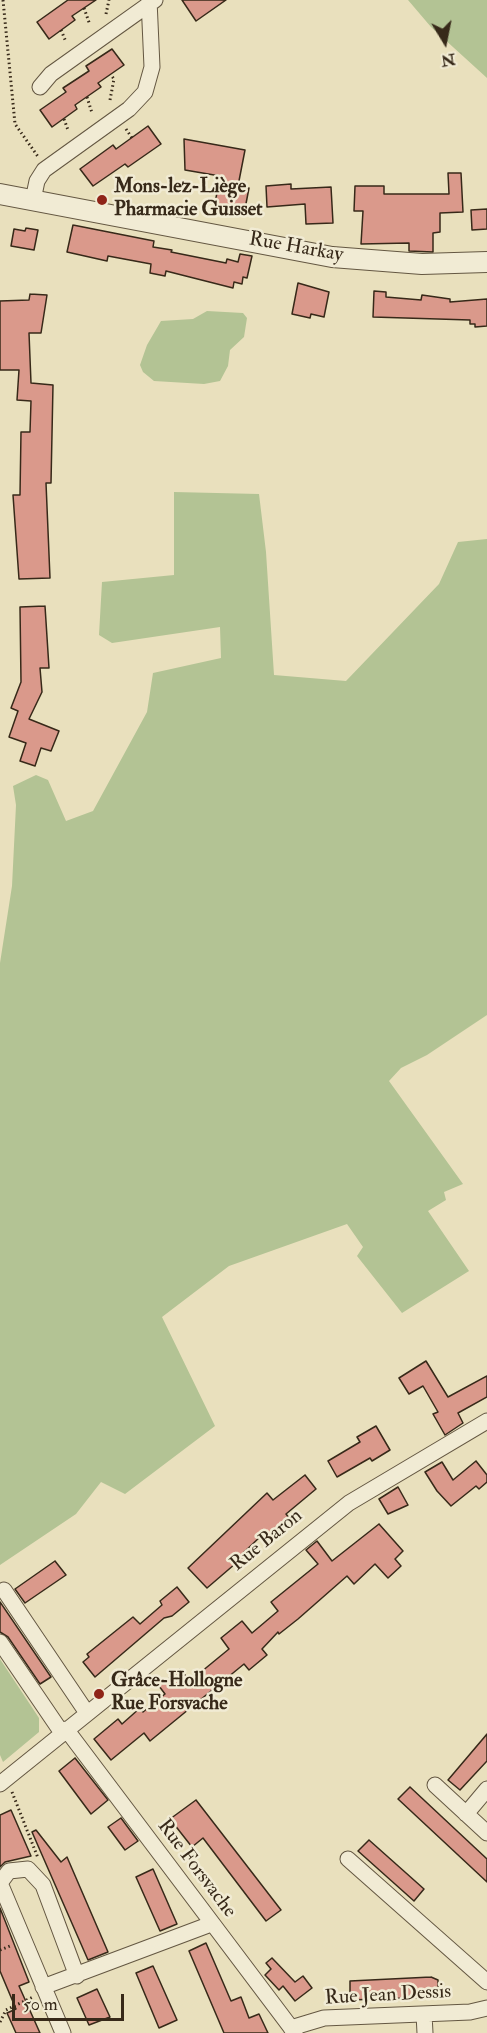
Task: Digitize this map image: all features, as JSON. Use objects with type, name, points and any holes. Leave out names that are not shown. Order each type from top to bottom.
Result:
[{"type":"street","points":[[33,200],[37,181],[46,168],[129,110],[146,92],[152,67],[151,1]]},
{"type":"street","points":[[40,87],[51,74],[151,1]]},
{"type":"street","name":"Rue Harkay","points":[[0,194],[332,257],[422,264],[487,262]]},
{"type":"street","name":"Rue Baron","points":[[3,1782],[349,1503],[487,1421]]},
{"type":"street","points":[[4,1590],[87,1713]]},
{"type":"street","name":"Rue Forsvache","points":[[0,1642],[64,1731],[293,2030]]},
{"type":"street","points":[[435,1785],[487,1833]]},
{"type":"street","points":[[466,1814],[487,1789]]},
{"type":"street","points":[[348,1859],[487,1982]]},
{"type":"street","points":[[63,2033],[0,1883],[9,1871],[28,1869],[43,1885],[77,1976]]},
{"type":"street","points":[[43,1987],[211,1924]]},
{"type":"street","name":"Rue Jean Dessis","points":[[293,2030],[324,2018],[470,2012],[487,2008]]},
{"type":"street","points":[[424,2014],[424,2033]]},
{"type":"path","points":[[3,0],[15,124],[46,168]]},
{"type":"path","points":[[106,14],[109,0]]},
{"type":"path","points":[[84,8],[90,25]]},
{"type":"path","points":[[61,30],[66,42]]},
{"type":"path","points":[[110,100],[114,80],[111,75]]},
{"type":"path","points":[[87,97],[92,113]]},
{"type":"path","points":[[64,119],[68,130]]},
{"type":"path","points":[[3,1782],[39,1855],[32,1874]]},
{"type":"path","points":[[0,2022],[6,2010],[30,2000],[43,1987]]},
{"type":"green space","points":[[408,0],[487,0],[487,78],[431,27]]},
{"type":"green space","points":[[207,311],[243,313],[247,318],[244,337],[230,350],[228,366],[220,381],[204,384],[154,381],[143,372],[140,365],[147,345],[161,321],[193,319]]},
{"type":"green space","points":[[174,492],[259,494],[266,552],[274,675],[346,681],[439,584],[458,542],[487,539],[487,1015],[427,1055],[401,1068],[389,1081],[463,1184],[444,1192],[446,1200],[428,1211],[469,1271],[402,1313],[357,1256],[363,1247],[347,1224],[229,1266],[162,1317],[215,1426],[125,1494],[101,1482],[76,1514],[0,1565],[0,963],[12,886],[16,805],[13,786],[36,775],[48,780],[66,821],[93,811],[147,712],[153,673],[221,658],[220,627],[112,643],[99,635],[102,582],[174,575]]},
{"type":"green space","points":[[0,1659],[39,1718],[39,1732],[3,1762],[0,1755]]},
{"type":"building","points":[[68,0],[96,0],[72,16],[75,20],[49,39],[37,22]]},
{"type":"building","points":[[182,0],[226,0],[196,21]]},
{"type":"building","points":[[112,49],[124,65],[98,83],[101,87],[75,105],[77,109],[52,127],[40,110],[66,92],[63,88],[89,71],[86,66]]},
{"type":"building","points":[[148,126],[161,144],[128,167],[125,164],[93,186],[80,169],[113,145],[116,149]]},
{"type":"building","points":[[184,139],[245,150],[238,186],[249,188],[244,214],[214,209],[220,176],[185,170]]},
{"type":"building","points":[[448,173],[461,173],[463,212],[440,213],[440,232],[433,233],[433,252],[409,251],[409,243],[361,244],[363,211],[354,211],[355,186],[384,186],[384,194],[449,194]]},
{"type":"building","points":[[291,184],[291,189],[331,187],[333,223],[306,224],[305,204],[267,207],[266,186]]},
{"type":"building","points":[[487,209],[487,229],[472,230],[471,210]]},
{"type":"building","points":[[73,225],[154,241],[153,247],[226,263],[227,259],[238,262],[240,254],[252,256],[247,278],[243,277],[242,284],[234,282],[233,288],[166,271],[165,276],[150,273],[151,264],[108,256],[107,261],[67,252]]},
{"type":"building","points":[[26,228],[38,230],[34,250],[11,246],[14,229],[25,231]]},
{"type":"building","points":[[298,283],[329,292],[324,317],[311,314],[310,318],[292,314]]},
{"type":"building","points":[[374,291],[386,292],[386,297],[421,300],[422,295],[450,299],[450,302],[487,299],[487,326],[475,327],[475,324],[470,324],[470,320],[373,317]]},
{"type":"building","points":[[30,294],[47,295],[41,333],[29,333],[31,383],[53,385],[51,483],[46,483],[50,578],[19,579],[13,495],[20,495],[21,432],[30,432],[31,401],[17,400],[19,370],[0,370],[0,301],[29,300]]},
{"type":"building","points":[[45,606],[49,668],[40,668],[42,692],[29,719],[59,731],[51,751],[41,748],[35,766],[20,761],[26,743],[9,737],[18,711],[11,708],[21,682],[20,607]]},
{"type":"building","points":[[426,1361],[448,1397],[487,1376],[487,1397],[458,1413],[463,1423],[445,1435],[433,1414],[438,1412],[423,1386],[409,1394],[399,1378]]},
{"type":"building","points":[[376,1426],[390,1450],[372,1461],[370,1458],[337,1477],[328,1461],[360,1442],[357,1437]]},
{"type":"building","points":[[476,1461],[487,1475],[487,1482],[479,1489],[476,1486],[451,1506],[437,1491],[425,1472],[442,1462],[453,1480]]},
{"type":"building","points":[[305,1475],[316,1489],[286,1514],[290,1519],[265,1539],[262,1535],[240,1556],[242,1558],[207,1588],[188,1568],[267,1493],[273,1500]]},
{"type":"building","points":[[398,1487],[408,1505],[388,1514],[379,1499]]},
{"type":"building","points":[[379,1524],[403,1551],[395,1559],[401,1566],[388,1578],[375,1564],[354,1584],[347,1576],[298,1619],[279,1634],[278,1632],[262,1649],[267,1655],[249,1670],[244,1664],[150,1741],[144,1733],[111,1760],[94,1739],[118,1719],[122,1724],[140,1708],[143,1712],[165,1694],[159,1686],[180,1669],[190,1681],[229,1649],[221,1638],[242,1621],[252,1633],[278,1611],[271,1602],[318,1564],[306,1550],[317,1541],[332,1561]]},
{"type":"building","points":[[55,1561],[66,1575],[25,1603],[15,1589]]},
{"type":"building","points":[[177,1587],[189,1602],[172,1616],[164,1618],[95,1677],[83,1662],[89,1657],[87,1654],[133,1617],[140,1624],[162,1605],[160,1601]]},
{"type":"building","points":[[0,1602],[51,1677],[40,1684],[8,1637],[0,1632]]},
{"type":"building","points":[[487,1734],[487,1761],[460,1790],[448,1780]]},
{"type":"building","points":[[75,1758],[108,1800],[91,1814],[59,1771]]},
{"type":"building","points":[[410,1787],[487,1859],[487,1882],[398,1799]]},
{"type":"building","points":[[196,1800],[281,1910],[266,1921],[203,1838],[192,1847],[170,1819]]},
{"type":"building","points":[[11,1810],[31,1856],[5,1862],[0,1867],[0,1815]]},
{"type":"building","points":[[121,1818],[138,1841],[125,1850],[108,1827]]},
{"type":"building","points":[[36,1830],[61,1862],[67,1857],[108,1952],[88,1960],[32,1832]]},
{"type":"building","points":[[369,1840],[424,1889],[414,1901],[358,1851]]},
{"type":"building","points":[[153,1869],[177,1924],[160,1931],[136,1877]]},
{"type":"building","points":[[0,1908],[29,1982],[19,1986],[40,2033],[16,2033],[7,2013],[16,2009],[0,1971]]},
{"type":"building","points":[[206,1943],[231,2001],[241,1997],[249,2018],[259,2014],[268,2033],[224,2033],[189,1951]]},
{"type":"building","points":[[272,1958],[295,1982],[303,1976],[312,1988],[295,2001],[283,1986],[279,1990],[265,1975],[271,1969],[266,1963]]},
{"type":"building","points":[[153,1966],[177,2020],[159,2028],[136,1973]]},
{"type":"building","points":[[431,1977],[438,1980],[438,1997],[350,2000],[350,1981]]},
{"type":"building","points":[[97,1989],[110,2017],[89,2025],[77,1998]]},
{"type":"place","name":"Mons-lez-Liège Pharmacie Guisset","points":[[102,200]]},
{"type":"place","name":"Grâce-Hollogne Rue Forsvache","points":[[99,1694]]}]
